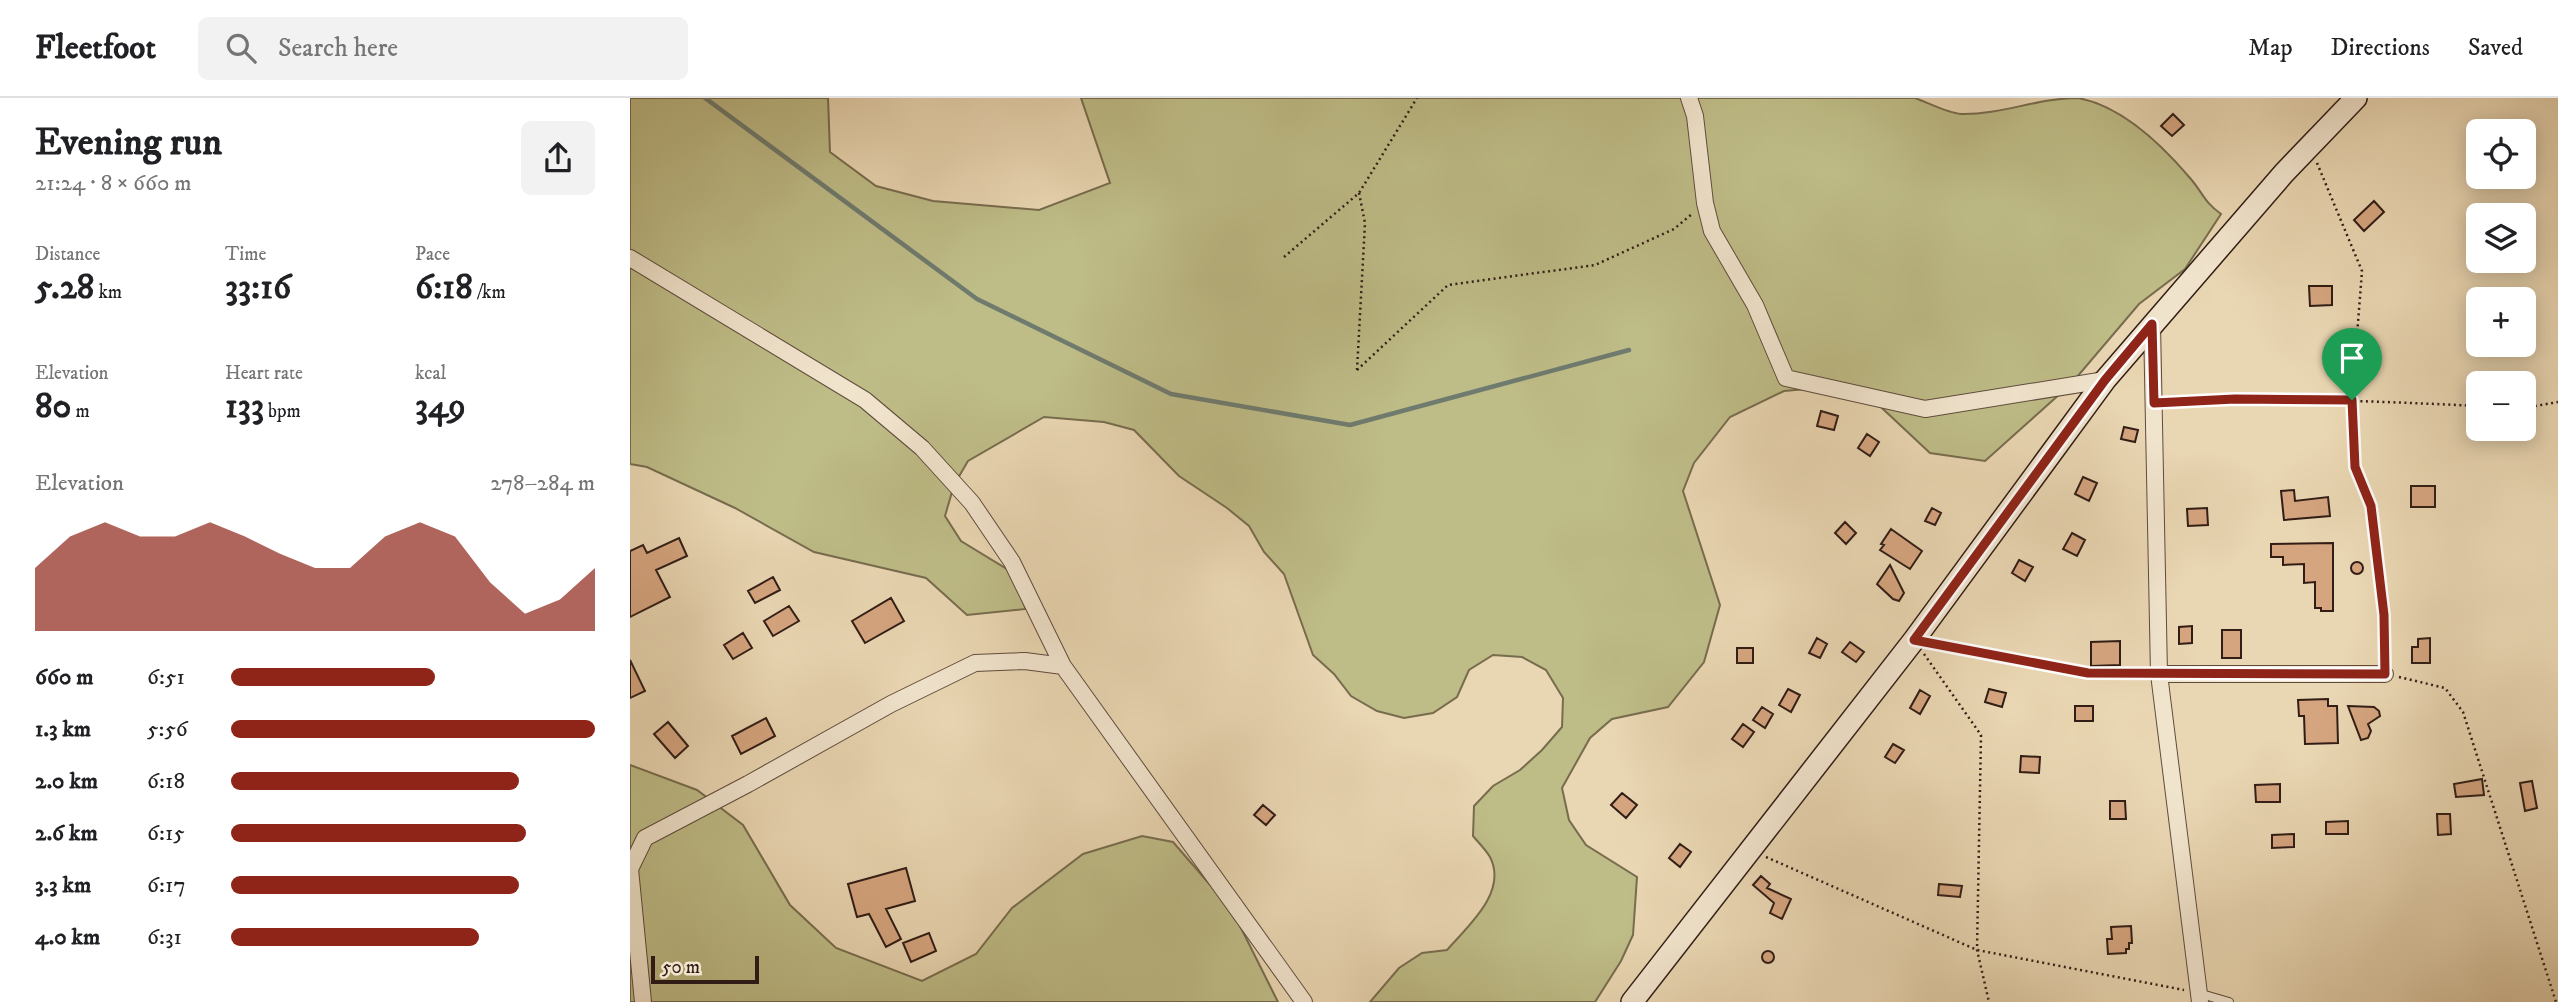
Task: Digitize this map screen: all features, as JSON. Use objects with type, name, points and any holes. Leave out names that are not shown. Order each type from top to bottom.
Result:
[{"type":"street","points":[[1689,98],[1695,116],[1705,203],[1712,231],[1755,305],[1786,378],[1924,409],[2105,380]]},
{"type":"street","points":[[1632,1002],[1914,640],[2105,380],[2309,146],[2356,98]]},
{"type":"street","points":[[630,258],[865,400],[922,448],[972,503],[1012,562],[1063,666],[1304,1002]]},
{"type":"street","points":[[2152,324],[2159,674],[2199,997]]},
{"type":"street","points":[[643,1002],[630,869],[645,838],[891,704],[975,663],[1025,661],[1063,666]]},
{"type":"street","points":[[2159,674],[2385,674]]},
{"type":"lane","points":[[2199,997],[2229,1002]]},
{"type":"path","points":[[1284,257],[1359,193],[1417,98]]},
{"type":"path","points":[[2309,146],[2362,271],[2352,400],[2355,467],[2371,506],[2384,615],[2385,674],[2445,688],[2463,712],[2556,1002]]},
{"type":"path","points":[[1359,193],[1365,223],[1357,370],[1448,285],[1595,265],[1674,229],[1705,203]]},
{"type":"path","points":[[2154,403],[2235,399],[2352,400],[2466,405]]},
{"type":"path","points":[[2536,406],[2558,402]]},
{"type":"path","points":[[1914,640],[2088,673],[2159,674]]},
{"type":"path","points":[[1914,640],[1981,735],[1977,950],[1989,1002]]},
{"type":"path","points":[[1752,851],[1977,950],[2199,997]]},
{"type":"shaded area","points":[[630,98],[828,98],[830,152],[876,186],[933,201],[1039,210],[1110,183],[1081,98],[1915,98],[1944,110],[1976,114],[2078,98],[2110,109],[2154,140],[2221,214],[2185,269],[2139,304],[2071,384],[1985,461],[1930,453],[1868,395],[1841,386],[1784,391],[1730,417],[1694,463],[1683,491],[1720,605],[1704,662],[1668,707],[1612,719],[1590,738],[1562,788],[1569,820],[1586,845],[1637,877],[1633,935],[1621,961],[1595,1002],[1370,1002],[1399,968],[1422,953],[1447,950],[1475,919],[1490,895],[1494,870],[1490,857],[1473,836],[1474,806],[1493,786],[1520,770],[1562,727],[1563,698],[1546,670],[1522,657],[1493,655],[1469,670],[1457,697],[1433,713],[1404,718],[1377,711],[1351,696],[1334,674],[1313,655],[1284,574],[1264,552],[1249,526],[1179,476],[1134,430],[1104,422],[1044,417],[968,461],[954,485],[945,516],[961,541],[1010,571],[1026,609],[967,615],[926,578],[814,552],[735,508],[647,467],[630,464]]},
{"type":"shaded area","points":[[630,765],[697,790],[743,825],[790,905],[836,948],[922,981],[976,954],[1012,908],[1083,854],[1142,836],[1173,842],[1232,910],[1278,1002],[630,1002]]},
{"type":"building","points":[[2173,114],[2184,125],[2172,136],[2161,126]]},
{"type":"building","points":[[2374,201],[2384,212],[2364,231],[2354,220]]},
{"type":"building","points":[[2309,286],[2332,286],[2332,305],[2310,306]]},
{"type":"building","points":[[1821,411],[1838,416],[1834,430],[1817,426]]},
{"type":"building","points":[[2124,427],[2138,430],[2135,442],[2121,439]]},
{"type":"building","points":[[1867,434],[1879,442],[1870,456],[1858,448]]},
{"type":"building","points":[[2083,477],[2097,483],[2089,501],[2075,494]]},
{"type":"building","points":[[2411,486],[2435,486],[2435,507],[2411,507]]},
{"type":"building","points":[[2294,490],[2295,501],[2328,497],[2330,516],[2284,520],[2281,491]]},
{"type":"building","points":[[1932,508],[1941,513],[1935,525],[1925,521]]},
{"type":"building","points":[[2207,508],[2208,525],[2188,526],[2187,509]]},
{"type":"building","points":[[1845,522],[1856,533],[1846,544],[1835,533]]},
{"type":"building","points":[[1891,529],[1922,551],[1910,569],[1880,550]]},
{"type":"building","points":[[2072,533],[2085,540],[2077,556],[2063,549]]},
{"type":"building","points":[[679,538],[687,556],[656,570],[670,597],[630,617],[630,551],[643,545],[647,553]]},
{"type":"building","points":[[2333,543],[2333,611],[2321,611],[2321,608],[2315,608],[2315,582],[2304,583],[2304,564],[2283,565],[2283,557],[2271,557],[2271,544]]},
{"type":"building","points":[[2019,560],[2033,567],[2025,581],[2012,573]]},
{"type":"building","points":[[2352,563],[2362,563],[2362,573],[2352,573]]},
{"type":"building","points":[[1890,565],[1904,593],[1899,601],[1877,584]]},
{"type":"building","points":[[773,577],[780,590],[755,603],[748,591]]},
{"type":"building","points":[[891,598],[904,621],[865,643],[852,621]]},
{"type":"building","points":[[789,606],[799,621],[773,636],[764,621]]},
{"type":"building","points":[[2192,626],[2192,643],[2179,644],[2179,627]]},
{"type":"building","points":[[2222,630],[2241,630],[2241,658],[2222,658]]},
{"type":"building","points":[[743,633],[752,648],[733,659],[724,645]]},
{"type":"building","points":[[1817,638],[1827,644],[1820,658],[1809,653]]},
{"type":"building","points":[[2430,638],[2430,663],[2412,663],[2412,647],[2418,647],[2418,639]]},
{"type":"building","points":[[2120,641],[2120,665],[2091,666],[2091,642]]},
{"type":"building","points":[[1850,642],[1864,652],[1856,662],[1842,652]]},
{"type":"building","points":[[1737,648],[1753,648],[1753,663],[1737,663]]},
{"type":"building","points":[[630,660],[645,691],[630,698]]},
{"type":"building","points":[[1788,689],[1800,695],[1791,712],[1779,705]]},
{"type":"building","points":[[1989,689],[2006,693],[2002,707],[1985,702]]},
{"type":"building","points":[[1920,690],[1930,696],[1920,714],[1910,708]]},
{"type":"building","points":[[2328,699],[2328,706],[2337,706],[2338,743],[2305,744],[2304,716],[2299,716],[2298,700]]},
{"type":"building","points":[[2075,706],[2093,706],[2093,721],[2075,721]]},
{"type":"building","points":[[2348,706],[2374,707],[2379,711],[2380,716],[2368,724],[2371,731],[2368,738],[2361,740]]},
{"type":"building","points":[[1762,707],[1773,714],[1765,728],[1753,720]]},
{"type":"building","points":[[766,718],[775,736],[741,754],[732,736]]},
{"type":"building","points":[[668,722],[688,746],[675,758],[654,734]]},
{"type":"building","points":[[1743,724],[1754,732],[1743,747],[1732,739]]},
{"type":"building","points":[[1893,744],[1904,750],[1895,763],[1885,757]]},
{"type":"building","points":[[2021,756],[2040,757],[2039,773],[2020,772]]},
{"type":"building","points":[[2482,779],[2484,795],[2456,797],[2454,784]]},
{"type":"building","points":[[2532,781],[2537,808],[2525,811],[2520,783]]},
{"type":"building","points":[[2280,784],[2280,802],[2256,802],[2255,785]]},
{"type":"building","points":[[1622,793],[1637,805],[1626,818],[1611,805]]},
{"type":"building","points":[[2110,801],[2125,801],[2126,819],[2110,819]]},
{"type":"building","points":[[1263,805],[1275,815],[1266,825],[1254,815]]},
{"type":"building","points":[[2437,814],[2450,814],[2451,834],[2438,835]]},
{"type":"building","points":[[2348,821],[2348,834],[2326,834],[2326,822]]},
{"type":"building","points":[[2294,834],[2294,847],[2272,848],[2272,835]]},
{"type":"building","points":[[1680,844],[1691,852],[1680,867],[1669,858]]},
{"type":"building","points":[[906,868],[915,901],[886,909],[901,939],[886,947],[869,914],[857,917],[848,884]]},
{"type":"building","points":[[1761,876],[1770,884],[1767,888],[1791,899],[1782,919],[1770,913],[1774,903],[1753,885]]},
{"type":"building","points":[[1939,884],[1962,886],[1960,897],[1938,895]]},
{"type":"building","points":[[2131,926],[2132,943],[2129,943],[2126,953],[2108,954],[2107,939],[2112,939],[2111,927]]},
{"type":"building","points":[[929,933],[936,951],[911,962],[903,943]]},
{"type":"building","points":[[1768,951],[1774,957],[1768,963],[1762,957]]},
{"type":"waterway","points":[[705,98],[977,299],[1171,394],[1350,425],[1629,350]]},
{"type":"route","points":[[2152,324],[2154,403],[2235,399],[2352,400],[2355,467],[2371,506],[2384,615],[2385,674],[2088,673],[1914,640],[2105,380],[2152,324]]}]
